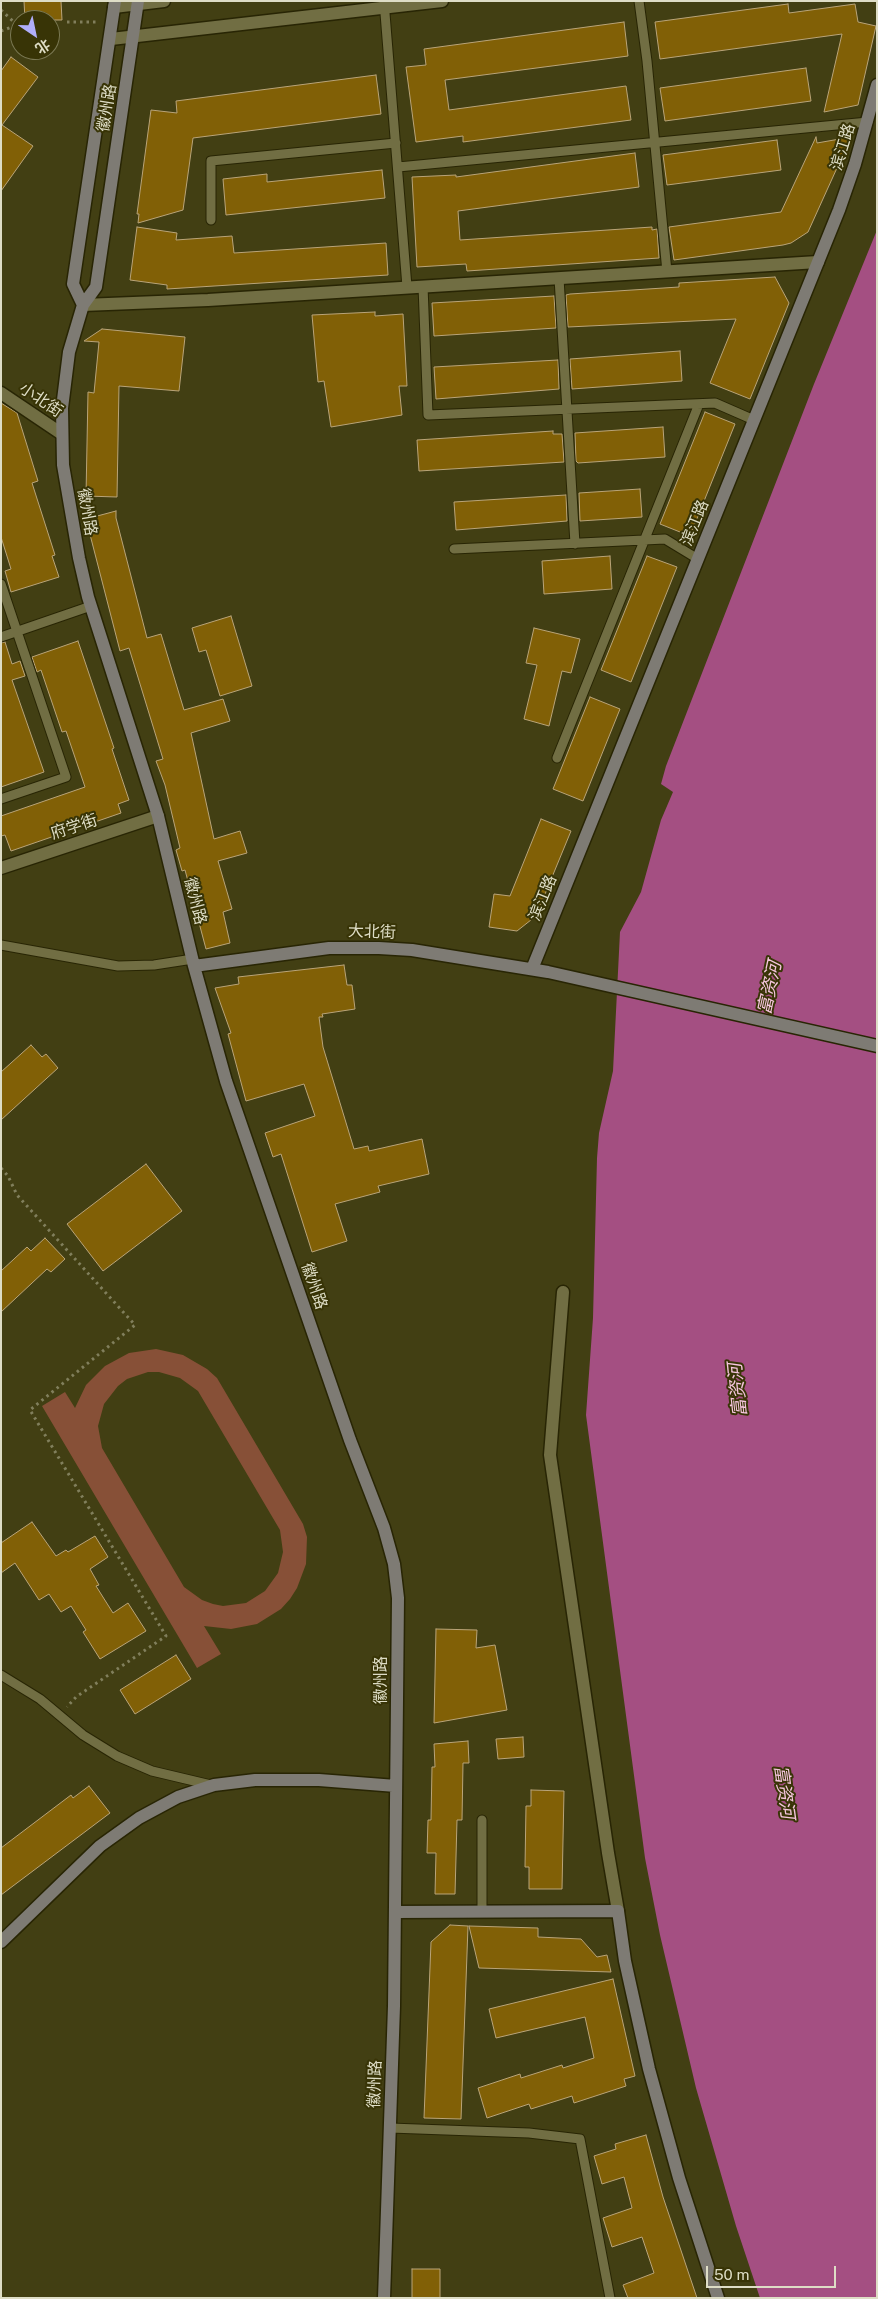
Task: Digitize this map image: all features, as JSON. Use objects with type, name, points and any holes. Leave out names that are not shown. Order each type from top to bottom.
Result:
[{"type":"street","points":[[115,4],[164,1]]},
{"type":"street","points":[[111,39],[384,5],[442,1]]},
{"type":"street","name":"徽州路","points":[[138,3],[135,36],[96,287],[83,305],[69,352],[62,408],[66,488],[79,558],[91,606],[158,816],[194,963],[226,1081],[350,1440],[390,1546],[398,1598],[395,1912],[384,2298]]},
{"type":"street","name":"徽州路","points":[[83,305],[73,284],[115,4]]},
{"type":"street","name":"滨江路","points":[[532,969],[843,201],[868,122],[877,85]]},
{"type":"street","points":[[83,305],[406,288],[818,262]]},
{"type":"street","name":"小北街","points":[[1,393],[62,434]]},
{"type":"street","name":"府学街","points":[[1,868],[158,816]]},
{"type":"street","name":"大北街","points":[[194,963],[329,948],[378,948],[445,954],[548,972],[877,1046]]},
{"type":"street","points":[[563,1292],[550,1455],[625,1961],[649,2069],[679,2178],[718,2298]]},
{"type":"street","points":[[1,1942],[81,1863],[121,1831],[178,1797],[214,1785],[255,1780],[294,1780],[396,1786]]},
{"type":"street","points":[[395,1912],[618,1911]]},
{"type":"lane","points":[[639,1],[647,61],[667,272]]},
{"type":"lane","points":[[384,5],[406,288]]},
{"type":"lane","points":[[398,167],[868,122]]},
{"type":"lane","points":[[211,220],[211,160],[396,143]]},
{"type":"lane","points":[[559,278],[575,544]]},
{"type":"lane","points":[[423,286],[428,415],[715,403],[754,420]]},
{"type":"lane","points":[[557,758],[698,404]]},
{"type":"lane","points":[[454,550],[665,539],[698,559]]},
{"type":"lane","points":[[1,584],[66,777],[1,798]]},
{"type":"lane","points":[[1,637],[91,606]]},
{"type":"lane","points":[[1,945],[118,966],[194,963]]},
{"type":"lane","points":[[1,1675],[26,1689],[100,1746],[134,1764],[152,1771],[214,1785]]},
{"type":"lane","points":[[482,1820],[482,1912]]},
{"type":"lane","points":[[390,2128],[529,2133],[580,2139],[610,2298]]},
{"type":"path","points":[[67,22],[113,22]]},
{"type":"path","points":[[1,1168],[8,1176],[17,1196],[135,1325],[30,1410],[166,1636],[76,1697],[59,1714]]},
{"type":"shaded area","points":[[156,1349],[183,1355],[207,1369],[217,1378],[303,1524],[307,1537],[306,1564],[297,1588],[290,1599],[281,1609],[257,1624],[231,1629],[204,1626],[221,1654],[197,1668],[42,1406],[65,1392],[75,1408],[86,1385],[105,1366],[129,1353]],"holes":[[[148,1372],[159,1372],[180,1378],[198,1391],[280,1530],[283,1552],[278,1573],[265,1591],[246,1603],[223,1606],[213,1604],[202,1600],[184,1587],[102,1448],[98,1426],[104,1404],[118,1386],[127,1379]]]},
{"type":"water","name":"富资河","points":[[877,230],[877,2298],[760,2298],[736,2226],[696,2088],[660,1935],[645,1858],[586,1415],[593,1318],[597,1158],[599,1133],[613,1071],[620,932],[641,892],[661,820],[673,792],[661,784],[666,766],[814,384]]},
{"type":"building","points":[[24,1],[61,1],[62,20],[60,20],[60,10],[24,10]]},
{"type":"building","points":[[788,4],[789,13],[855,4],[858,22],[876,26],[858,105],[824,112],[842,34],[660,59],[655,22]]},
{"type":"building","points":[[624,22],[628,56],[445,80],[449,110],[626,86],[631,120],[463,142],[463,136],[416,142],[406,67],[426,65],[424,49]]},
{"type":"building","points":[[10,58],[38,77],[2,125],[33,146],[1,191],[1,71]]},
{"type":"building","points":[[806,68],[811,101],[665,121],[660,88]]},
{"type":"building","points":[[376,75],[381,114],[193,138],[183,210],[138,223],[139,214],[137,214],[151,110],[177,113],[176,101]]},
{"type":"building","points":[[816,137],[817,143],[851,137],[808,232],[791,243],[783,245],[674,260],[669,227],[781,212]]},
{"type":"building","points":[[777,140],[781,170],[667,185],[663,155]]},
{"type":"building","points":[[635,153],[639,187],[458,211],[460,240],[652,227],[652,230],[657,229],[659,258],[467,271],[466,264],[417,267],[412,177],[456,175],[456,177]]},
{"type":"building","points":[[382,170],[385,198],[226,215],[223,179],[267,174],[267,182]]},
{"type":"building","points":[[137,227],[177,233],[176,240],[232,236],[234,253],[386,243],[388,275],[167,289],[167,285],[130,280]]},
{"type":"building","points":[[775,277],[789,303],[750,399],[710,383],[736,319],[568,327],[566,295],[570,294],[679,287],[679,283]]},
{"type":"building","points":[[554,296],[556,328],[434,336],[432,303]]},
{"type":"building","points":[[375,312],[375,316],[403,314],[407,386],[399,386],[402,415],[331,427],[324,381],[318,382],[312,315]]},
{"type":"building","points":[[102,329],[185,337],[179,391],[119,386],[117,497],[86,496],[88,392],[94,393],[99,342],[84,341]]},
{"type":"building","points":[[680,351],[682,381],[572,389],[570,359]]},
{"type":"building","points":[[558,360],[559,389],[436,399],[434,367]]},
{"type":"building","points":[[1,403],[17,413],[38,481],[32,483],[55,555],[52,556],[59,577],[11,592],[5,571],[11,569],[1,537]]},
{"type":"building","points":[[705,412],[735,424],[690,536],[660,524]]},
{"type":"building","points":[[663,427],[665,457],[578,463],[576,461],[575,433]]},
{"type":"building","points":[[553,431],[553,434],[562,434],[564,462],[419,471],[417,440]]},
{"type":"building","points":[[640,489],[642,517],[580,521],[579,493]]},
{"type":"building","points":[[566,495],[567,521],[456,530],[454,502]]},
{"type":"building","points":[[116,511],[116,518],[147,638],[161,634],[184,710],[223,699],[230,721],[191,733],[214,839],[240,831],[247,853],[218,861],[232,909],[223,912],[230,943],[206,949],[185,870],[182,871],[176,850],[180,848],[165,785],[156,761],[163,759],[129,648],[120,651],[86,519]]},
{"type":"building","points":[[610,556],[612,589],[544,594],[542,561]]},
{"type":"building","points":[[647,556],[677,567],[631,682],[601,670]]},
{"type":"building","points":[[231,616],[252,686],[220,696],[206,650],[199,652],[192,628]]},
{"type":"building","points":[[534,628],[580,639],[571,673],[562,671],[549,726],[524,719],[537,665],[526,663]]},
{"type":"building","points":[[78,641],[114,748],[112,749],[129,800],[118,804],[121,813],[11,851],[5,835],[1,836],[1,816],[85,787],[66,731],[62,732],[41,670],[37,672],[32,657]]},
{"type":"building","points":[[5,642],[12,664],[20,661],[25,676],[12,680],[44,772],[1,787],[1,643]]},
{"type":"building","points":[[590,697],[620,709],[583,801],[553,789]]},
{"type":"building","points":[[541,819],[571,831],[536,916],[517,931],[489,927],[494,894],[510,896]]},
{"type":"building","points":[[344,965],[347,985],[352,985],[355,1009],[322,1014],[323,1017],[319,1017],[323,1047],[354,1149],[368,1146],[369,1151],[422,1139],[429,1174],[378,1186],[380,1192],[335,1204],[347,1241],[312,1252],[281,1154],[273,1157],[265,1133],[315,1116],[304,1084],[246,1101],[228,1034],[231,1033],[215,988],[239,984],[238,977]]},
{"type":"building","points":[[31,1045],[42,1057],[46,1054],[58,1068],[1,1120],[1,1072]]},
{"type":"building","points":[[146,1164],[182,1211],[103,1271],[67,1224]]},
{"type":"building","points":[[45,1238],[65,1259],[51,1272],[47,1269],[1,1312],[1,1271],[27,1247],[31,1251]]},
{"type":"building","points":[[32,1522],[56,1556],[66,1550],[68,1552],[95,1536],[108,1557],[90,1569],[99,1585],[96,1586],[113,1613],[128,1603],[146,1631],[100,1659],[83,1632],[86,1630],[71,1606],[61,1612],[49,1594],[39,1600],[15,1563],[1,1573],[1,1543]]},
{"type":"building","points":[[436,1629],[477,1630],[476,1648],[495,1645],[507,1710],[434,1723]]},
{"type":"building","points":[[176,1655],[191,1679],[135,1714],[120,1690]]},
{"type":"building","points":[[523,1737],[524,1757],[498,1759],[496,1739]]},
{"type":"building","points":[[468,1741],[469,1763],[463,1763],[462,1820],[457,1820],[455,1894],[435,1894],[436,1853],[427,1853],[428,1820],[431,1820],[432,1767],[435,1767],[434,1744]]},
{"type":"building","points":[[89,1786],[110,1813],[1,1895],[1,1848],[71,1795],[73,1798]]},
{"type":"building","points":[[531,1790],[564,1791],[562,1889],[529,1889],[529,1867],[525,1867],[526,1806],[531,1806]]},
{"type":"building","points":[[450,1925],[468,1926],[461,2119],[424,2118],[431,1942]]},
{"type":"building","points":[[469,1926],[538,1928],[538,1937],[581,1939],[597,1957],[607,1955],[611,1972],[479,1968]]},
{"type":"building","points":[[613,1979],[635,2076],[624,2079],[626,2086],[574,2103],[572,2096],[531,2109],[529,2104],[487,2118],[478,2088],[520,2074],[521,2078],[562,2065],[563,2068],[594,2058],[585,2017],[496,2038],[489,2009]]},
{"type":"building","points":[[646,2135],[663,2197],[697,2298],[628,2298],[623,2285],[654,2273],[642,2237],[612,2247],[603,2218],[632,2208],[624,2177],[602,2184],[594,2156],[616,2149],[615,2144]]},
{"type":"building","points":[[412,2269],[440,2269],[440,2298],[412,2298]]}]
